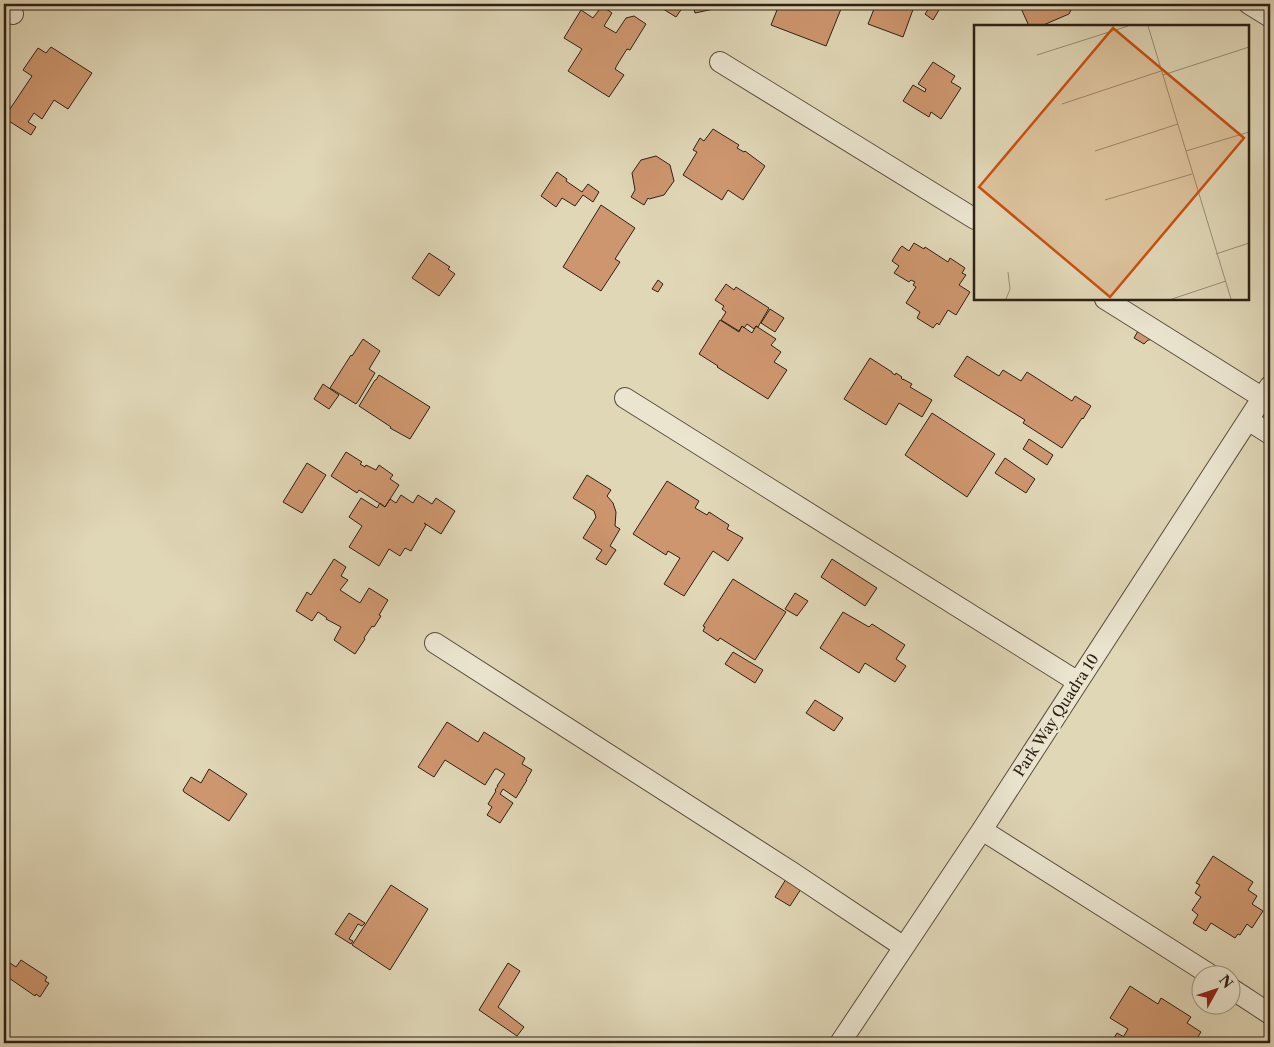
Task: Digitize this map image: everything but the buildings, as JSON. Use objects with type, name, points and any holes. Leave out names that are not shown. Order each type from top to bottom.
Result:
[{"type":"street","points":[[1249,4],[1270,17]]},
{"type":"street","points":[[720,62],[974,218]]},
{"type":"street","points":[[1107,300],[1266,392]]},
{"type":"street","name":"Park Way Quadra 10","points":[[840,1043],[982,830],[1266,392]]},
{"type":"street","points":[[625,398],[1078,682]]},
{"type":"street","points":[[1248,420],[1270,434]]},
{"type":"street","points":[[435,643],[793,873],[904,947]]},
{"type":"street","points":[[982,830],[1193,964]]},
{"type":"street","points":[[1242,996],[1270,1014]]}]
